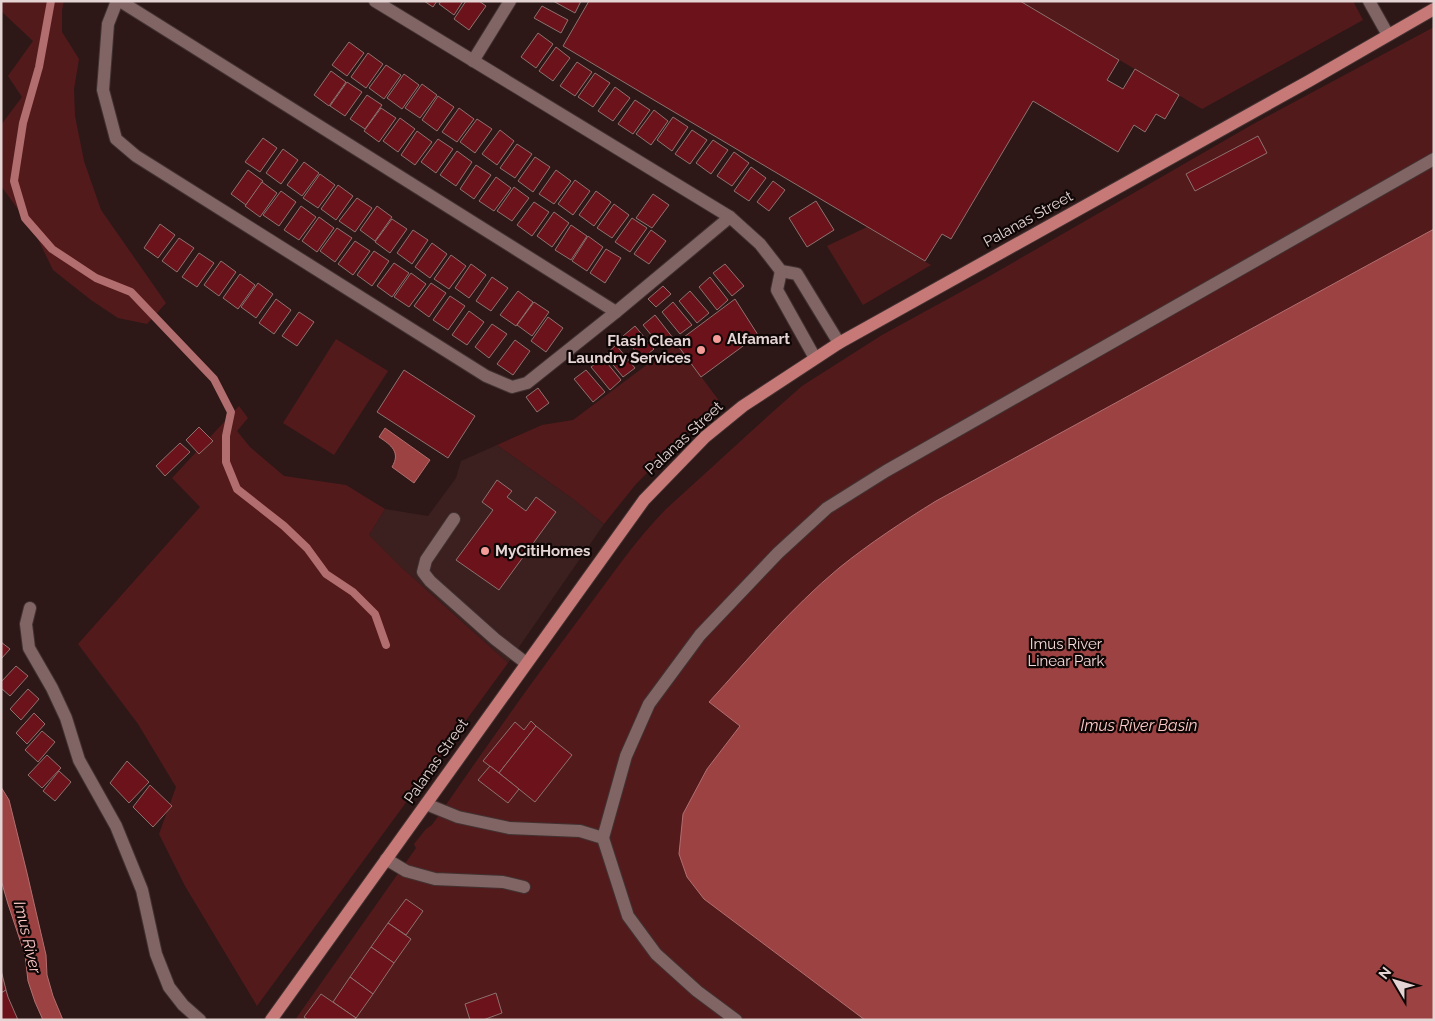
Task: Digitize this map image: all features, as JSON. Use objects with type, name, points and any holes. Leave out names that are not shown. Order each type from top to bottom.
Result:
[{"type":"main road","name":"Palanas Street","points":[[271,1020],[644,500],[706,437],[743,406],[839,343],[1309,81],[1434,9]]},
{"type":"street","points":[[616,312],[119,1],[108,24],[103,90],[116,139],[136,156],[486,376],[512,387],[527,383],[616,312],[730,217]]},
{"type":"street","points":[[375,1],[730,217],[760,244],[781,270],[797,274],[839,343]]},
{"type":"street","points":[[473,61],[510,1]]},
{"type":"street","points":[[1368,1],[1388,35]]},
{"type":"street","points":[[736,1020],[696,991],[656,954],[628,916],[603,838],[626,756],[649,704],[700,635],[778,553],[827,508],[886,471],[1434,159]]},
{"type":"street","points":[[781,270],[777,290],[815,358]]},
{"type":"street","points":[[454,519],[426,560],[423,572],[430,581],[526,663]]},
{"type":"street","points":[[30,608],[26,624],[29,648],[52,688],[66,718],[79,760],[116,826],[142,890],[156,954],[169,987],[183,1005],[200,1020]]},
{"type":"street","points":[[426,804],[458,817],[509,828],[580,831],[603,838]]},
{"type":"street","points":[[386,859],[406,871],[435,879],[503,882],[524,887]]},
{"type":"shaded area","name":"MyCitiHomes","points":[[497,445],[573,499],[604,524],[508,663],[401,567],[369,535],[385,509],[428,516],[456,478],[461,461]]},
{"type":"green space","points":[[1,1],[64,1],[62,32],[79,59],[74,89],[75,116],[84,161],[101,210],[166,303],[147,324],[118,318],[91,300],[53,270],[34,231],[1,186],[1,125],[22,97],[8,76],[33,41],[1,11]]},
{"type":"green space","points":[[1020,1],[1353,1],[1363,20],[1202,109]]},
{"type":"green space","name":"Imus River Basin","points":[[1434,27],[1434,1020],[295,1020],[416,848],[414,844],[426,829],[432,825],[525,693],[632,548],[665,510],[802,386],[882,335],[988,277],[1255,123]]},
{"type":"green space","points":[[867,227],[931,265],[863,305],[827,246]]},
{"type":"green space","points":[[336,339],[388,371],[334,455],[283,423]]},
{"type":"green space","points":[[676,343],[720,402],[636,484],[604,524],[573,499],[497,445],[542,425],[573,420]]},
{"type":"green space","points":[[239,406],[248,418],[237,431],[250,447],[284,476],[346,485],[385,509],[369,535],[401,567],[508,663],[257,1006],[185,886],[159,834],[176,787],[138,724],[78,644],[200,507],[172,478]]},
{"type":"water","name":"Imus River Basin","points":[[1434,229],[1434,1020],[865,1020],[704,899],[687,877],[679,854],[683,814],[707,769],[740,726],[709,702],[821,583],[874,541],[936,501]]},
{"type":"water","points":[[385,428],[430,460],[414,483],[392,467],[395,462],[395,453],[391,446],[379,437]]},
{"type":"water","name":"Imus River","points":[[1,787],[9,800],[46,955],[47,975],[63,1020],[43,1020],[35,1002],[28,981],[25,955],[1,880]]},
{"type":"building","points":[[424,1],[437,1],[433,7]]},
{"type":"building","points":[[441,1],[463,1],[454,15],[439,4]]},
{"type":"building","points":[[466,1],[479,1],[486,6],[469,30],[454,19]]},
{"type":"building","points":[[553,1],[581,1],[575,13]]},
{"type":"building","points":[[589,1],[1020,1],[1119,60],[1107,80],[1123,89],[1135,69],[1179,95],[1165,119],[1156,114],[1145,132],[1134,125],[1118,152],[1033,101],[951,239],[942,234],[925,261],[563,46]]},
{"type":"building","points":[[542,6],[568,20],[561,33],[534,18]]},
{"type":"building","points":[[538,33],[553,44],[536,68],[521,57]]},
{"type":"building","points":[[349,42],[364,53],[347,76],[332,65]]},
{"type":"building","points":[[556,47],[570,58],[553,81],[539,71]]},
{"type":"building","points":[[368,53],[383,64],[366,88],[351,77]]},
{"type":"building","points":[[577,62],[592,72],[575,96],[560,86]]},
{"type":"building","points":[[386,65],[401,75],[384,99],[369,88]]},
{"type":"building","points":[[331,71],[346,82],[329,106],[314,95]]},
{"type":"building","points":[[595,73],[610,83],[593,107],[578,97]]},
{"type":"building","points":[[404,74],[419,85],[402,109],[387,98]]},
{"type":"building","points":[[347,82],[362,92],[345,116],[330,106]]},
{"type":"building","points":[[422,84],[437,95],[420,118],[405,108]]},
{"type":"building","points":[[615,87],[630,98],[613,121],[598,111]]},
{"type":"building","points":[[367,95],[382,105],[365,129],[350,119]]},
{"type":"building","points":[[438,96],[454,107],[437,131],[422,120]]},
{"type":"building","points":[[635,100],[650,110],[633,134],[618,124]]},
{"type":"building","points":[[381,108],[396,118],[379,142],[364,131]]},
{"type":"building","points":[[459,108],[474,119],[457,142],[442,132]]},
{"type":"building","points":[[654,110],[668,121],[651,145],[636,134]]},
{"type":"building","points":[[673,117],[688,127],[672,151],[657,140]]},
{"type":"building","points":[[400,118],[415,129],[398,152],[383,141]]},
{"type":"building","points":[[477,119],[492,129],[475,153],[460,142]]},
{"type":"building","points":[[500,130],[514,141],[497,165],[482,154]]},
{"type":"building","points":[[692,130],[707,140],[690,164],[675,154]]},
{"type":"building","points":[[417,131],[432,142],[415,165],[401,155]]},
{"type":"building","points":[[1258,136],[1267,153],[1195,191],[1186,174]]},
{"type":"building","points":[[263,138],[277,148],[260,172],[245,162]]},
{"type":"building","points":[[438,139],[453,149],[436,173],[421,162]]},
{"type":"building","points":[[713,140],[728,150],[711,174],[696,163]]},
{"type":"building","points":[[517,144],[532,154],[515,178],[500,168]]},
{"type":"building","points":[[283,149],[298,160],[281,184],[266,173]]},
{"type":"building","points":[[457,151],[472,162],[456,186],[440,175]]},
{"type":"building","points":[[734,152],[749,163],[732,186],[717,176]]},
{"type":"building","points":[[535,157],[550,167],[533,192],[518,181]]},
{"type":"building","points":[[304,162],[319,173],[302,196],[287,185]]},
{"type":"building","points":[[476,165],[491,175],[474,199],[460,189]]},
{"type":"building","points":[[751,167],[766,178],[749,201],[734,191]]},
{"type":"building","points":[[248,170],[263,181],[246,205],[231,194]]},
{"type":"building","points":[[556,170],[571,181],[554,204],[539,194]]},
{"type":"building","points":[[320,174],[335,185],[318,208],[303,198]]},
{"type":"building","points":[[496,177],[511,188],[494,211],[479,201]]},
{"type":"building","points":[[575,180],[590,191],[573,215],[558,204]]},
{"type":"building","points":[[773,181],[785,190],[769,211],[757,202]]},
{"type":"building","points":[[262,182],[277,193],[260,217],[245,206]]},
{"type":"building","points":[[338,185],[353,196],[336,220],[321,209]]},
{"type":"building","points":[[514,187],[529,198],[512,221],[497,211]]},
{"type":"building","points":[[281,191],[296,202],[279,226],[263,215]]},
{"type":"building","points":[[596,191],[611,202],[594,226],[579,215]]},
{"type":"building","points":[[653,194],[669,205],[652,228],[636,218]]},
{"type":"building","points":[[357,198],[372,208],[355,232],[339,221]]},
{"type":"building","points":[[816,201],[834,230],[807,247],[789,218]]},
{"type":"building","points":[[534,202],[549,212],[532,236],[517,225]]},
{"type":"building","points":[[614,204],[629,215],[612,238],[597,228]]},
{"type":"building","points":[[301,206],[316,217],[299,240],[284,230]]},
{"type":"building","points":[[377,206],[392,217],[375,241],[360,230]]},
{"type":"building","points":[[554,212],[569,223],[552,247],[537,236]]},
{"type":"building","points":[[319,217],[334,228],[317,252],[302,241]]},
{"type":"building","points":[[632,218],[647,228],[630,252],[615,242]]},
{"type":"building","points":[[392,219],[407,229],[390,253],[375,242]]},
{"type":"building","points":[[160,224],[175,235],[158,258],[144,248]]},
{"type":"building","points":[[571,225],[587,236],[571,260],[555,250]]},
{"type":"building","points":[[337,228],[352,238],[335,262],[320,251]]},
{"type":"building","points":[[413,230],[428,240],[412,264],[397,253]]},
{"type":"building","points":[[651,230],[666,241],[649,264],[634,254]]},
{"type":"building","points":[[588,236],[603,247],[587,271],[572,261]]},
{"type":"building","points":[[179,238],[194,248],[177,272],[162,261]]},
{"type":"building","points":[[355,241],[370,251],[353,275],[338,264]]},
{"type":"building","points":[[432,243],[447,254],[430,278],[415,267]]},
{"type":"building","points":[[606,249],[621,258],[605,283],[590,273]]},
{"type":"building","points":[[374,251],[389,261],[372,286],[357,275]]},
{"type":"building","points":[[199,253],[214,263],[197,287],[182,277]]},
{"type":"building","points":[[451,255],[466,266],[449,289],[434,279]]},
{"type":"building","points":[[221,261],[236,272],[219,296],[204,285]]},
{"type":"building","points":[[394,263],[409,273],[392,297],[377,286]]},
{"type":"building","points":[[471,264],[486,275],[469,298],[455,288]]},
{"type":"building","points":[[725,264],[744,286],[732,296],[713,273]]},
{"type":"building","points":[[411,273],[426,284],[409,307],[394,297]]},
{"type":"building","points":[[240,274],[255,285],[238,309],[223,298]]},
{"type":"building","points":[[492,277],[508,288],[491,311],[476,301]]},
{"type":"building","points":[[710,277],[728,300],[717,310],[699,287]]},
{"type":"building","points":[[258,283],[273,294],[256,318],[241,307]]},
{"type":"building","points":[[431,283],[446,293],[429,317],[414,306]]},
{"type":"building","points":[[663,286],[671,294],[656,307],[648,299]]},
{"type":"building","points":[[518,291],[533,302],[516,326],[500,315]]},
{"type":"building","points":[[690,291],[709,313],[697,323],[679,301]]},
{"type":"building","points":[[450,296],[465,306],[448,330],[433,320]]},
{"type":"building","points":[[276,299],[291,310],[274,334],[259,323]]},
{"type":"building","name":"Alfamart","points":[[735,299],[758,335],[701,377],[676,343]]},
{"type":"building","points":[[534,302],[549,312],[532,336],[517,325]]},
{"type":"building","points":[[673,302],[692,325],[680,334],[662,312]]},
{"type":"building","points":[[469,311],[484,322],[467,345],[452,335]]},
{"type":"building","points":[[299,312],[314,322],[297,346],[282,336]]},
{"type":"building","points":[[655,315],[673,338],[662,348],[643,325]]},
{"type":"building","points":[[548,317],[563,328],[546,352],[531,341]]},
{"type":"building","points":[[492,324],[507,334],[489,358],[475,347]]},
{"type":"building","points":[[635,326],[654,349],[642,359],[623,336]]},
{"type":"building","points":[[515,340],[530,351],[513,375],[497,364]]},
{"type":"building","points":[[616,345],[635,368],[623,377],[605,355]]},
{"type":"building","points":[[603,358],[621,380],[610,390],[591,367]]},
{"type":"building","points":[[404,370],[475,416],[448,458],[377,412]]},
{"type":"building","points":[[586,370],[605,392],[593,402],[574,379]]},
{"type":"building","points":[[538,388],[549,403],[537,412],[526,397]]},
{"type":"building","points":[[199,427],[213,441],[199,454],[186,440]]},
{"type":"building","points":[[180,443],[190,452],[165,476],[156,466]]},
{"type":"building","points":[[497,480],[512,491],[507,497],[526,511],[536,497],[556,512],[499,590],[456,560],[493,510],[482,502]]},
{"type":"building","points":[[1,642],[10,649],[1,659]]},
{"type":"building","points":[[16,666],[28,676],[10,696],[1,688],[1,682]]},
{"type":"building","points":[[28,689],[39,699],[21,720],[10,709]]},
{"type":"building","points":[[34,713],[45,724],[27,744],[16,733]]},
{"type":"building","points":[[531,721],[536,726],[499,773],[483,761],[515,722],[524,730]]},
{"type":"building","points":[[536,726],[572,755],[535,802],[499,773]]},
{"type":"building","points":[[42,731],[55,742],[38,762],[25,750]]},
{"type":"building","points":[[47,755],[61,768],[42,788],[28,775]]},
{"type":"building","points":[[127,761],[149,782],[129,803],[110,783]]},
{"type":"building","points":[[490,766],[519,789],[508,803],[478,780]]},
{"type":"building","points":[[59,771],[71,782],[55,801],[43,791]]},
{"type":"building","points":[[150,785],[172,806],[153,827],[133,807]]},
{"type":"building","points":[[406,899],[423,911],[406,935],[388,923]]},
{"type":"building","points":[[388,923],[411,939],[394,963],[371,947]]},
{"type":"building","points":[[371,947],[394,963],[373,994],[350,977]]},
{"type":"building","points":[[1,970],[6,990],[1,993]]},
{"type":"building","points":[[350,977],[373,994],[356,1018],[333,1002]]},
{"type":"building","points":[[6,990],[18,1020],[1,1020],[1,993]]},
{"type":"building","points":[[496,993],[502,1013],[483,1020],[470,1020],[465,1004]]},
{"type":"building","points":[[321,994],[356,1018],[354,1020],[308,1020],[304,1017]]},
{"type":"waterway","points":[[51,1],[39,67],[23,123],[14,181],[25,218],[52,249],[96,278],[131,292],[214,379],[231,412],[226,436],[226,462],[237,489],[284,526],[307,548],[326,574],[353,592],[375,614],[386,645]]},
{"type":"place","name":"Alfamart","points":[[717,339]]},
{"type":"place","name":"Flash Clean Laundry Services","points":[[701,350]]},
{"type":"place","name":"MyCitiHomes","points":[[485,551]]},
{"type":"park label","name":"Imus River Linear Park","points":[[1066,652]]}]
